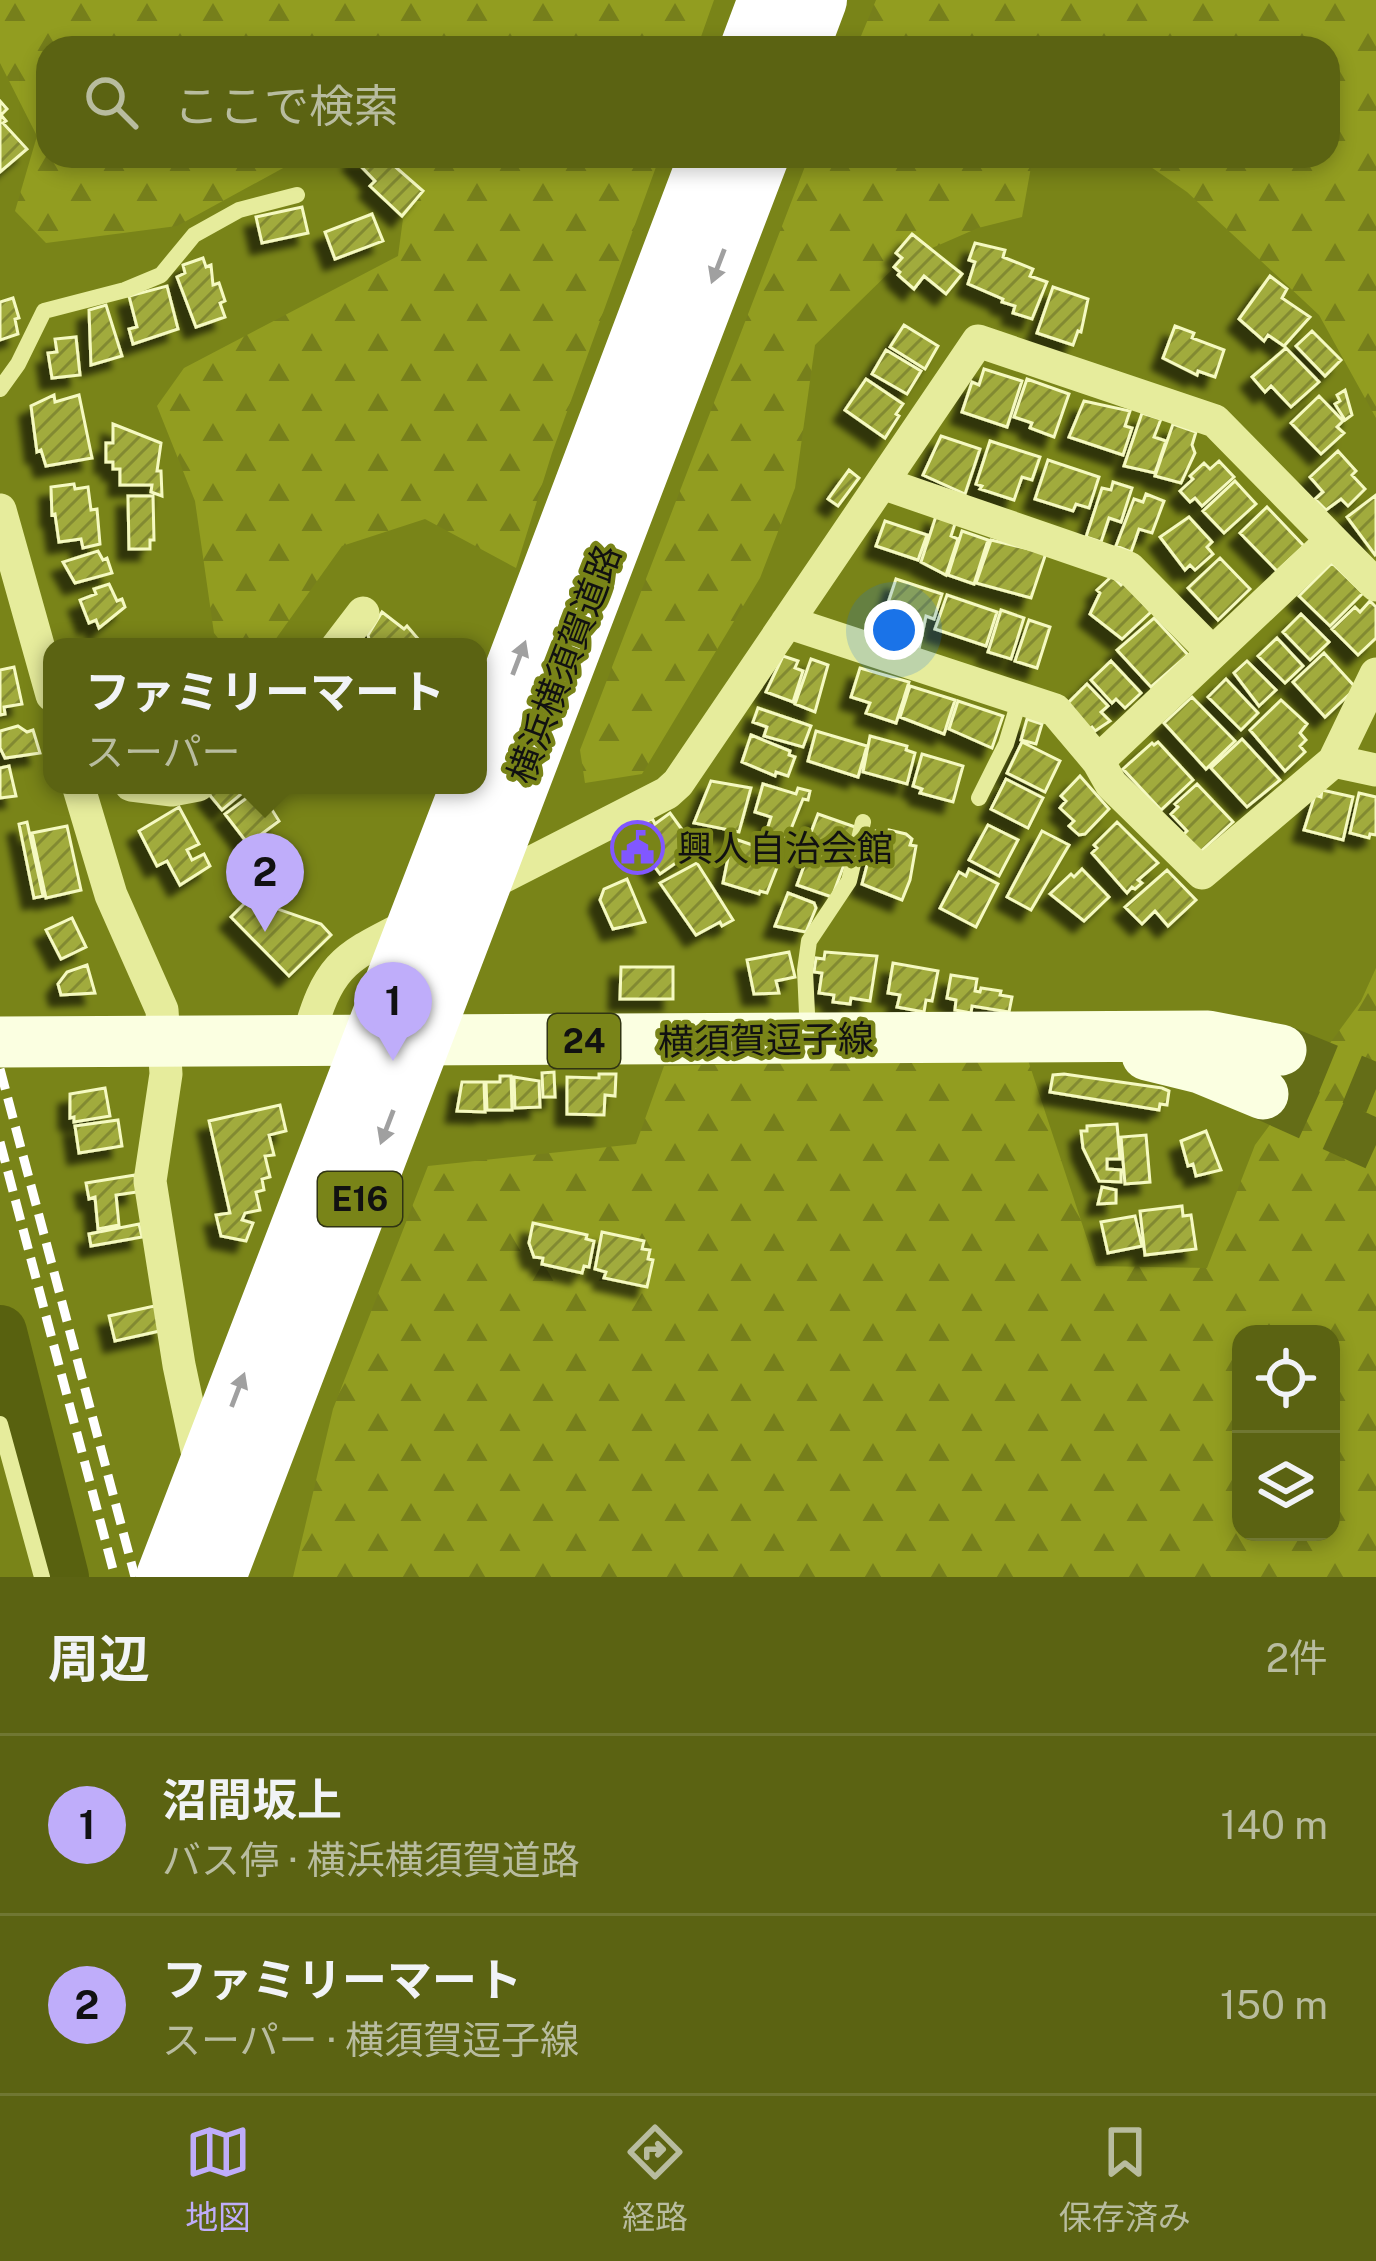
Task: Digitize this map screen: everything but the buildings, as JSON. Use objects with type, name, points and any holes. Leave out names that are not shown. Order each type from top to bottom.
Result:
[{"type":"highway","points":[[754,36],[768,0]]},
{"type":"highway","points":[[804,36],[817,0]]},
{"type":"highway","name":"横浜横須賀道路","points":[[487,743],[704,168]]},
{"type":"highway","name":"横浜横須賀道路","points":[[220,1577],[487,803],[754,168]]},
{"type":"highway","name":"横浜横須賀道路","points":[[166,1577],[449,844],[487,803]]},
{"type":"main road","name":"横須賀逗子線","points":[[0,1042],[808,1041],[1028,1035],[1132,1051],[1200,1068],[1272,1072]]},
{"type":"street","points":[[307,1042],[322,990],[339,964],[667,793],[678,783],[979,340],[1216,421],[1376,585]]},
{"type":"street","points":[[882,483],[1129,568],[1212,652]]},
{"type":"street","points":[[0,510],[43,663]]},
{"type":"street","points":[[1098,761],[1332,540]]},
{"type":"street","points":[[344,638],[364,613]]},
{"type":"street","points":[[787,622],[1055,710],[1111,784],[1202,873],[1334,760],[1376,674]]},
{"type":"street","points":[[1334,760],[1376,770]]},
{"type":"street","points":[[81,794],[111,895],[163,1010],[154,1040],[166,1074],[150,1181],[178,1365],[220,1577]]},
{"type":"lane","points":[[0,389],[44,311],[125,290],[161,275],[194,236],[239,210],[297,195]]},
{"type":"lane","points":[[979,797],[1006,744],[1020,698]]},
{"type":"lane","points":[[808,1041],[808,941],[848,881],[863,822]]},
{"type":"lane","points":[[0,1424],[42,1577]]},
{"type":"green space","points":[[0,0],[714,0],[701,36],[36,36],[36,134],[0,63]]},
{"type":"green space","points":[[876,0],[1376,0],[1376,418],[1319,315],[1187,192],[1152,168],[1340,168],[1340,36],[861,36]]},
{"type":"green space","points":[[36,139],[36,168],[283,168],[177,226],[46,243],[15,211]]},
{"type":"green space","points":[[397,168],[656,168],[552,453],[516,568],[425,519],[342,546],[276,638],[218,638],[195,501],[157,406],[184,368],[398,256],[407,189]]},
{"type":"green space","points":[[804,168],[1031,168],[1022,217],[978,228],[900,262],[815,345],[795,488],[760,578],[642,774],[585,783],[580,750]]},
{"type":"green space","points":[[1376,968],[1376,1577],[293,1577],[333,1409],[428,1166],[636,1144],[664,1066],[1027,1057],[1096,1266],[1207,1268],[1255,1145],[1361,1001]]},
{"type":"waterway","points":[[0,1332],[62,1577]]},
{"type":"tunnel","points":[[1281,1050],[1376,1089]]},
{"type":"tunnel","points":[[1263,1094],[1376,1145]]},
{"type":"railway","points":[[0,1069],[135,1577]]},
{"type":"railway","points":[[0,1142],[115,1577]]},
{"type":"place","name":"興人自治会館","points":[[638,848]]},
{"type":"place","name":"ファミリーマート","points":[[265,932]]},
{"type":"place","name":"沼間坂上","points":[[393,1061]]}]
